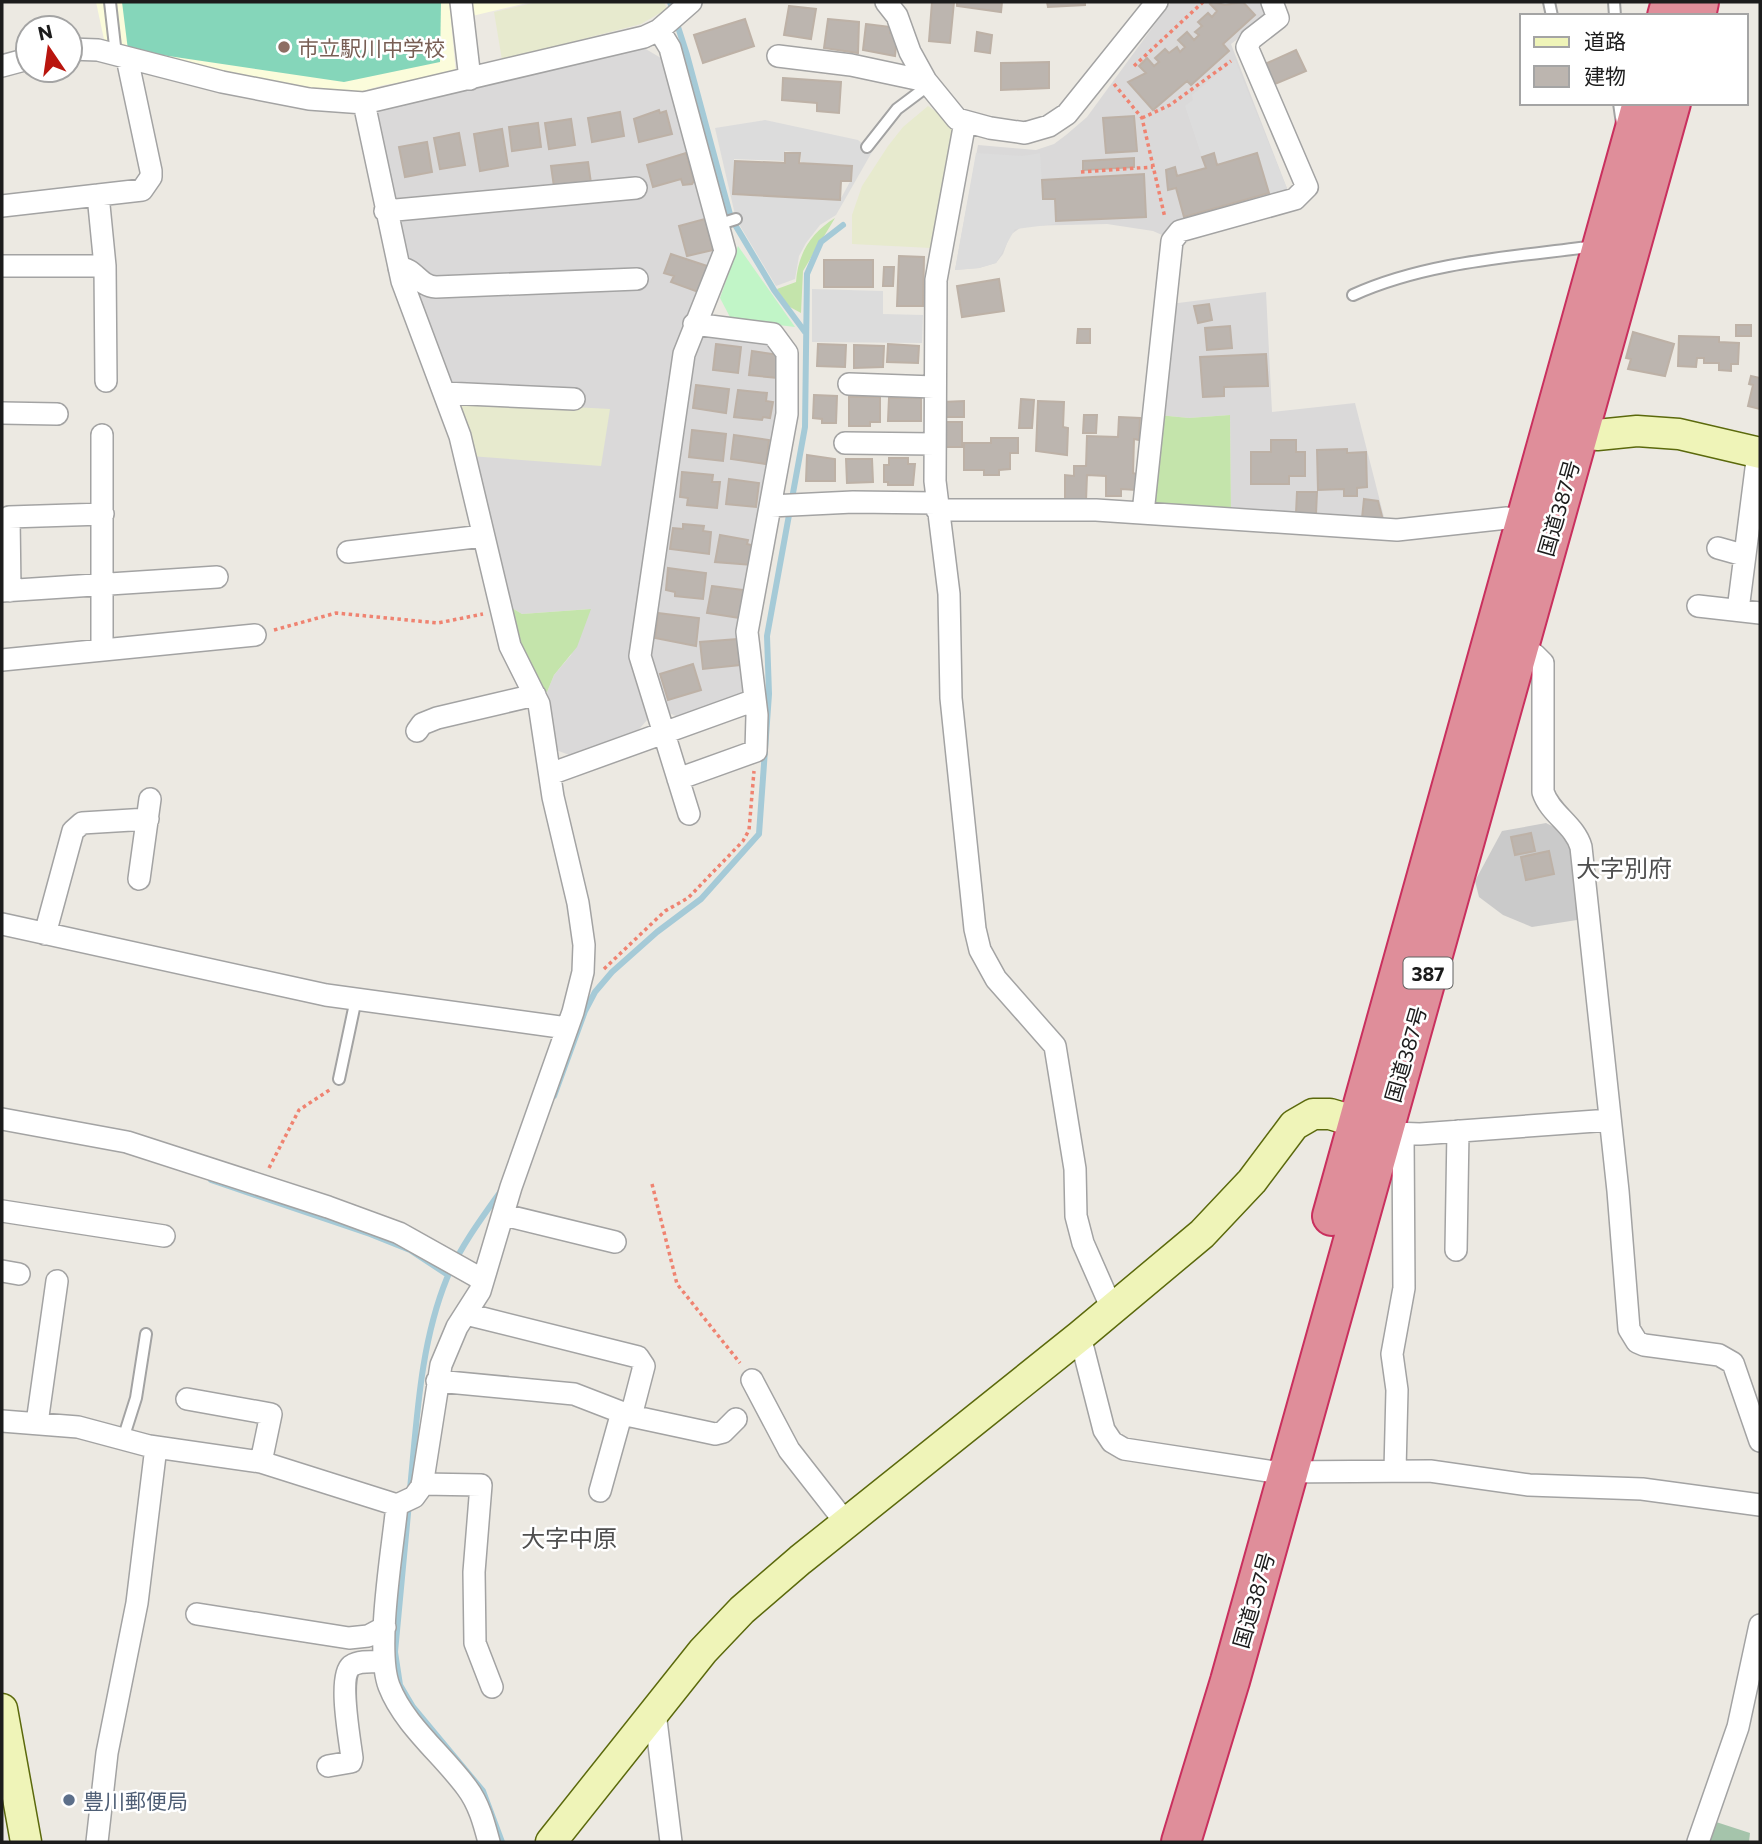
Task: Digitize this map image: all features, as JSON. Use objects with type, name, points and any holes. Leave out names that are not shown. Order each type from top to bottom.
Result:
[{"type":"highway","name":"国道387号","points":[[1160,1842],[1381,1129],[1518,649],[1602,245],[1641,105]]},
{"type":"highway","name":"国道387号","points":[[1381,1129],[1524,521],[1566,427],[1670,105]]},
{"type":"highway","name":"国道387号","points":[[1181,1842],[1275,1471]]},
{"type":"street","points":[[461,2],[470,79]]},
{"type":"street","points":[[84,49],[268,92],[336,103],[365,103],[634,40],[659,30],[690,2]]},
{"type":"street","points":[[886,2],[897,16],[910,52],[928,83],[952,115],[965,122],[1025,132],[1055,123],[1074,106],[1157,2]]},
{"type":"street","points":[[1143,513],[1172,240],[1180,232],[1295,199],[1307,187],[1247,47],[1251,39],[1278,18],[1272,2]]},
{"type":"street","points":[[659,30],[670,48],[728,222],[725,255],[694,324],[684,354],[641,643],[641,666],[690,814]]},
{"type":"street","points":[[778,56],[851,65],[928,83]]},
{"type":"street","points":[[2,206],[142,190],[151,177],[121,57]]},
{"type":"street","points":[[2,1421],[88,1429],[156,1447],[261,1462],[397,1504],[419,1493],[437,1381],[450,1342],[483,1280],[577,995],[584,959],[583,934],[550,774],[542,714],[514,657],[500,610],[460,436],[411,310],[385,211],[365,103]]},
{"type":"street","points":[[965,122],[936,271],[934,444],[937,506],[949,594],[951,698],[978,941],[996,979],[1055,1046],[1075,1169],[1076,1216],[1083,1243],[1112,1309]]},
{"type":"street","points":[[385,211],[636,188]]},
{"type":"street","points":[[98,195],[105,266],[106,381]]},
{"type":"street","points":[[2,266],[105,266]]},
{"type":"street","points":[[399,268],[410,270],[415,278],[431,287],[637,279]]},
{"type":"street","points":[[678,779],[755,751],[755,700],[747,632],[787,414],[786,349],[767,331],[694,324]]},
{"type":"street","points":[[849,384],[934,387]]},
{"type":"street","points":[[444,393],[575,399]]},
{"type":"street","points":[[2,414],[57,414]]},
{"type":"street","points":[[1566,427],[1602,435],[1637,431],[1671,433],[1713,440],[1759,453],[1738,610]]},
{"type":"street","points":[[102,435],[102,648]]},
{"type":"street","points":[[845,443],[934,444]]},
{"type":"street","points":[[771,506],[814,503],[1062,509],[1396,530],[1503,519],[1524,521]]},
{"type":"street","points":[[103,514],[9,517],[6,591],[217,577]]},
{"type":"street","points":[[348,552],[483,536]]},
{"type":"street","points":[[1718,548],[1744,555]]},
{"type":"street","points":[[1698,606],[1760,613]]},
{"type":"street","points":[[2,660],[102,648],[255,635]]},
{"type":"street","points":[[1518,649],[1535,655],[1543,663],[1543,792],[1548,805],[1577,836],[1581,847],[1628,1320],[1632,1336],[1644,1345],[1719,1355],[1733,1363],[1760,1441]]},
{"type":"street","points":[[417,732],[422,724],[437,718],[535,695]]},
{"type":"street","points":[[550,774],[755,700]]},
{"type":"street","points":[[45,934],[73,831],[82,822],[149,809],[139,879]]},
{"type":"street","points":[[2,924],[356,999],[567,1028]]},
{"type":"street","points":[[551,1842],[703,1651],[742,1610],[1080,1336],[1223,1213],[1302,1119],[1313,1114],[1329,1114],[1381,1129],[1458,1131],[1610,1120]]},
{"type":"street","points":[[2,1119],[127,1142],[251,1185],[328,1207],[399,1233],[483,1280]]},
{"type":"street","points":[[1381,1129],[1404,1289],[1392,1354],[1397,1390],[1395,1470]]},
{"type":"street","points":[[1456,1250],[1458,1131]]},
{"type":"street","points":[[2,1211],[164,1236]]},
{"type":"street","points":[[504,1215],[615,1242]]},
{"type":"street","points":[[37,1423],[57,1281]]},
{"type":"street","points":[[466,1314],[638,1357],[644,1366],[600,1491]]},
{"type":"street","points":[[1080,1336],[1104,1430],[1118,1447],[1275,1471],[1395,1470],[1443,1473],[1529,1485],[1652,1490],[1760,1505]]},
{"type":"street","points":[[751,1380],[789,1450],[846,1523]]},
{"type":"street","points":[[437,1381],[569,1393],[626,1414],[715,1434],[723,1432],[736,1419]]},
{"type":"street","points":[[187,1399],[271,1414],[261,1462]]},
{"type":"street","points":[[97,1842],[110,1735],[136,1603],[156,1447]]},
{"type":"street","points":[[422,1484],[481,1485],[474,1572],[475,1643],[492,1687]]},
{"type":"street","points":[[397,1504],[383,1662],[389,1686],[396,1701],[468,1789],[480,1812],[489,1842]]},
{"type":"street","points":[[197,1614],[349,1638],[368,1636],[385,1627]]},
{"type":"street","points":[[1699,1842],[1738,1727],[1760,1625]]},
{"type":"street","points":[[328,1766],[351,1762],[352,1758],[344,1682],[348,1670],[356,1663],[383,1662]]},
{"type":"street","points":[[2,1709],[26,1842]]},
{"type":"street","points":[[655,1712],[671,1842]]},
{"type":"lane","points":[[110,2],[121,57]]},
{"type":"lane","points":[[867,147],[897,109],[928,83]]},
{"type":"lane","points":[[1619,105],[1629,150]]},
{"type":"lane","points":[[1353,295],[1406,276],[1478,261],[1602,245]]},
{"type":"lane","points":[[339,1079],[356,999]]},
{"type":"lane","points":[[124,1440],[138,1389],[146,1334]]},
{"type":"path","points":[[1129,70],[1203,2]]},
{"type":"path","points":[[1142,118],[1170,105],[1241,53]]},
{"type":"path","points":[[1110,77],[1142,118],[1168,229]]},
{"type":"path","points":[[1115,85],[1122,77]]},
{"type":"path","points":[[1080,172],[1153,167]]},
{"type":"path","points":[[255,635],[335,614],[439,623],[500,610]]},
{"type":"path","points":[[577,995],[661,915],[688,898],[743,841],[750,830],[755,751]]},
{"type":"path","points":[[251,1185],[268,1170],[299,1110],[329,1090],[339,1079]]},
{"type":"path","points":[[652,1184],[677,1284],[730,1348],[751,1380]]},
{"type":"shaded area","name":"市立駅川中学校","points":[[96,2],[531,2],[451,21],[456,74],[384,85],[352,94],[297,91],[105,44]]},
{"type":"shaded area","points":[[537,2],[664,2],[667,9],[641,24],[502,60],[494,12]]},
{"type":"shaded area","points":[[1171,2],[1260,2],[1269,15],[1231,44],[1288,191],[1162,235],[1153,231],[1107,224],[1023,226],[1010,235],[1003,254],[996,263],[955,270],[978,145],[1036,150],[1054,144],[1087,117]]},
{"type":"shaded area","points":[[644,48],[666,61],[718,244],[682,337],[632,664],[647,710],[647,720],[635,734],[572,756],[556,750],[547,692],[554,675],[571,655],[590,609],[522,614],[505,604],[470,456],[575,407],[450,385],[413,293],[376,110],[385,105]]},
{"type":"shaded area","points":[[1235,60],[1288,191],[1270,197],[1257,153],[1218,164],[1214,154],[1202,157],[1185,106],[1193,100],[1192,95]]},
{"type":"shaded area","points":[[928,106],[944,117],[954,133],[931,248],[852,244],[852,215],[862,186],[903,127]]},
{"type":"shaded area","points":[[765,120],[858,140],[872,152],[836,215],[820,225],[806,243],[799,256],[795,279],[776,286],[736,219],[715,128]],"holes":[[[785,151],[801,153],[801,162],[851,167],[851,180],[840,200],[733,195],[734,159],[784,161]]]},
{"type":"shaded area","points":[[976,153],[1022,156],[1040,153],[1043,199],[1055,199],[1055,224],[1015,229],[996,263],[955,270]]},
{"type":"shaded area","points":[[812,289],[883,291],[883,314],[923,315],[922,343],[812,342]]},
{"type":"shaded area","points":[[1266,292],[1272,412],[1355,403],[1385,521],[1231,512],[1230,415],[1189,418],[1158,415],[1170,304]]},
{"type":"shaded area","points":[[711,334],[766,342],[781,354],[779,420],[744,685],[741,694],[680,718],[665,711],[649,657],[692,355],[701,338]]},
{"type":"shaded area","points":[[463,401],[610,409],[601,466],[470,456],[456,406]]},
{"type":"shaded area","points":[[1546,823],[1560,830],[1574,846],[1577,920],[1532,927],[1503,915],[1479,897],[1475,881],[1502,831]]},
{"type":"shaded area","points":[[1713,1821],[1750,1833],[1749,1842],[1708,1842]]},
{"type":"green space","name":"市立駅川中学校","points":[[122,2],[441,2],[440,62],[344,82],[128,50]]},
{"type":"green space","points":[[835,218],[803,271],[801,313],[788,306],[777,289],[796,282],[807,245],[819,230]]},
{"type":"green space","points":[[738,246],[795,327],[731,319],[720,298]]},
{"type":"green space","points":[[1158,415],[1189,418],[1230,415],[1231,512],[1154,503]]},
{"type":"green space","points":[[505,604],[522,614],[591,609],[577,647],[554,675],[547,692],[534,682]]},
{"type":"building","points":[[932,2],[954,2],[950,43],[929,41]]},
{"type":"building","points":[[957,2],[1002,2],[1001,12],[957,6]]},
{"type":"building","points":[[1047,2],[1085,2],[1085,5],[1048,7]]},
{"type":"building","points":[[1213,2],[1225,5],[1243,2],[1255,15],[1223,44],[1229,51],[1191,85],[1187,81],[1153,110],[1128,82],[1146,73],[1139,66],[1147,58],[1154,66],[1159,62],[1155,58],[1165,49],[1169,53],[1177,47],[1180,52],[1185,47],[1178,40],[1187,32],[1194,40],[1199,35],[1195,32],[1202,26],[1198,22],[1208,13],[1212,17],[1217,11],[1210,4]]},
{"type":"building","points":[[789,6],[816,9],[811,39],[784,35]]},
{"type":"building","points":[[745,19],[754,46],[703,63],[694,35]]},
{"type":"building","points":[[828,19],[859,22],[858,53],[824,48]]},
{"type":"building","points":[[866,24],[891,27],[890,33],[897,34],[895,56],[863,50]]},
{"type":"building","points":[[977,32],[992,35],[990,53],[975,51]]},
{"type":"building","points":[[1296,50],[1306,71],[1275,84],[1265,64]]},
{"type":"building","points":[[1049,62],[1049,88],[1001,90],[1001,63]]},
{"type":"building","points":[[783,78],[841,82],[839,113],[817,111],[817,103],[782,100]]},
{"type":"building","points":[[659,110],[660,113],[666,111],[672,134],[639,142],[634,119]]},
{"type":"building","points":[[620,112],[624,136],[592,142],[588,118]]},
{"type":"building","points":[[1134,116],[1137,151],[1106,153],[1103,118]]},
{"type":"building","points":[[571,119],[575,145],[549,149],[545,123]]},
{"type":"building","points":[[538,123],[541,147],[512,151],[509,127]]},
{"type":"building","points":[[502,129],[508,166],[480,171],[474,134]]},
{"type":"building","points":[[459,133],[465,165],[440,169],[434,138]]},
{"type":"building","points":[[427,142],[432,172],[405,177],[399,147]]},
{"type":"building","points":[[686,153],[694,181],[692,184],[683,185],[681,179],[653,187],[647,165]]},
{"type":"building","points":[[785,153],[800,153],[799,163],[852,166],[851,181],[841,181],[840,200],[733,194],[735,161],[785,163]]},
{"type":"building","points":[[1214,153],[1217,165],[1257,153],[1269,193],[1184,217],[1176,188],[1168,190],[1166,170],[1175,167],[1177,176],[1206,168],[1202,157]]},
{"type":"building","points":[[1134,158],[1134,167],[1083,170],[1083,161]]},
{"type":"building","points":[[588,162],[591,183],[554,187],[551,166]]},
{"type":"building","points":[[1144,174],[1146,217],[1056,221],[1055,199],[1043,199],[1042,180]]},
{"type":"building","points":[[705,219],[713,250],[687,256],[679,226]]},
{"type":"building","points":[[671,254],[710,267],[701,293],[671,282],[674,276],[664,273]]},
{"type":"building","points":[[899,256],[924,257],[923,306],[897,306]]},
{"type":"building","points":[[824,260],[873,260],[873,287],[824,287]]},
{"type":"building","points":[[884,267],[894,267],[893,286],[883,286]]},
{"type":"building","points":[[999,279],[1004,311],[962,317],[957,286]]},
{"type":"building","points":[[1209,304],[1212,320],[1198,323],[1194,306]]},
{"type":"building","points":[[1736,325],[1751,325],[1751,336],[1736,336]]},
{"type":"building","points":[[1230,326],[1232,348],[1207,350],[1205,328]]},
{"type":"building","points":[[1078,329],[1090,329],[1090,343],[1077,343]]},
{"type":"building","points":[[1633,332],[1674,344],[1665,376],[1628,369],[1631,359],[1626,358]]},
{"type":"building","points":[[1679,336],[1719,337],[1719,342],[1739,343],[1738,364],[1731,364],[1731,371],[1719,370],[1719,363],[1704,363],[1704,358],[1697,358],[1696,367],[1678,366]]},
{"type":"building","points":[[716,344],[741,347],[738,373],[713,370]]},
{"type":"building","points":[[818,344],[846,345],[845,367],[817,366]]},
{"type":"building","points":[[888,344],[919,346],[918,363],[887,362]]},
{"type":"building","points":[[854,345],[884,346],[883,367],[854,368]]},
{"type":"building","points":[[752,351],[780,355],[777,378],[749,375]]},
{"type":"building","points":[[1266,354],[1268,386],[1224,387],[1224,396],[1203,397],[1200,357]]},
{"type":"building","points":[[1751,376],[1760,378],[1760,409],[1748,406],[1753,385],[1749,384]]},
{"type":"building","points":[[696,385],[729,389],[726,413],[693,408]]},
{"type":"building","points":[[738,390],[767,393],[766,401],[773,402],[770,418],[763,417],[762,420],[734,417]]},
{"type":"building","points":[[814,395],[837,396],[836,423],[822,423],[822,419],[813,418]]},
{"type":"building","points":[[849,397],[880,397],[880,422],[870,422],[870,426],[849,426]]},
{"type":"building","points":[[889,398],[921,398],[921,421],[888,421]]},
{"type":"building","points":[[1021,399],[1034,400],[1032,428],[1019,428]]},
{"type":"building","points":[[964,401],[964,417],[943,417],[943,402]]},
{"type":"building","points":[[1038,401],[1064,402],[1063,427],[1068,428],[1067,455],[1036,451]]},
{"type":"building","points":[[1084,415],[1097,415],[1096,433],[1083,433]]},
{"type":"building","points":[[1119,417],[1140,418],[1139,440],[1134,439],[1133,473],[1136,474],[1136,490],[1121,489],[1121,496],[1106,496],[1106,476],[1087,475],[1086,501],[1065,501],[1065,475],[1074,476],[1074,466],[1086,466],[1087,436],[1118,437]]},
{"type":"building","points":[[945,422],[962,422],[962,447],[946,447]]},
{"type":"building","points":[[692,430],[726,434],[723,461],[689,457]]},
{"type":"building","points":[[734,435],[769,440],[766,464],[731,459]]},
{"type":"building","points":[[991,438],[1018,438],[1018,453],[1010,453],[1010,469],[999,470],[999,475],[984,475],[984,470],[964,470],[964,443],[991,443]]},
{"type":"building","points":[[1271,440],[1296,440],[1296,452],[1305,452],[1305,476],[1289,476],[1289,484],[1251,484],[1251,452],[1271,452]]},
{"type":"building","points":[[1347,449],[1347,453],[1366,452],[1367,487],[1357,488],[1357,496],[1344,496],[1344,489],[1318,490],[1317,450]]},
{"type":"building","points":[[807,455],[835,459],[835,481],[806,481]]},
{"type":"building","points":[[889,458],[908,458],[908,464],[915,464],[913,485],[888,485],[888,482],[884,482],[884,465],[889,465]]},
{"type":"building","points":[[846,459],[872,459],[873,482],[847,483]]},
{"type":"building","points":[[682,472],[713,475],[712,482],[720,482],[717,508],[687,505],[688,498],[680,497]]},
{"type":"building","points":[[729,479],[759,483],[756,507],[726,504]]},
{"type":"building","points":[[1297,492],[1317,492],[1316,514],[1296,513]]},
{"type":"building","points":[[1364,499],[1378,501],[1383,520],[1362,518]]},
{"type":"building","points":[[683,524],[704,526],[703,531],[711,532],[709,554],[670,549],[673,528],[683,529]]},
{"type":"building","points":[[720,535],[748,540],[747,544],[755,546],[752,565],[715,562]]},
{"type":"building","points":[[668,568],[706,573],[703,599],[675,596],[675,592],[666,590]]},
{"type":"building","points":[[712,586],[744,590],[740,618],[707,613]]},
{"type":"building","points":[[658,613],[699,618],[696,646],[655,638]]},
{"type":"building","points":[[737,639],[740,665],[703,669],[700,642]]},
{"type":"building","points":[[693,664],[701,690],[668,700],[660,674]]},
{"type":"building","points":[[1531,833],[1535,851],[1515,855],[1511,837]]},
{"type":"building","points":[[1549,851],[1554,874],[1526,880],[1521,857]]},
{"type":"waterway","points":[[670,2],[731,218],[774,290],[805,332]]},
{"type":"waterway","points":[[554,1096],[585,1011],[595,992],[612,972],[657,932],[701,899],[759,834],[769,694],[767,636],[805,427],[807,274],[821,242],[843,225]]},
{"type":"waterway","points":[[211,1180],[410,1250],[448,1275]]},
{"type":"waterway","points":[[410,1489],[425,1355],[438,1303],[459,1255],[501,1191]]},
{"type":"waterway","points":[[409,1503],[395,1652],[400,1685],[413,1707],[483,1791],[502,1842]]},
{"type":"place","name":"市立駅川中学校","points":[[284,47]]},
{"type":"place","name":"豊川郵便局","points":[[69,1800]]},
{"type":"district","name":"大字別府","points":[[1624,867]]},
{"type":"district","name":"大字中原","points":[[569,1537]]}]
